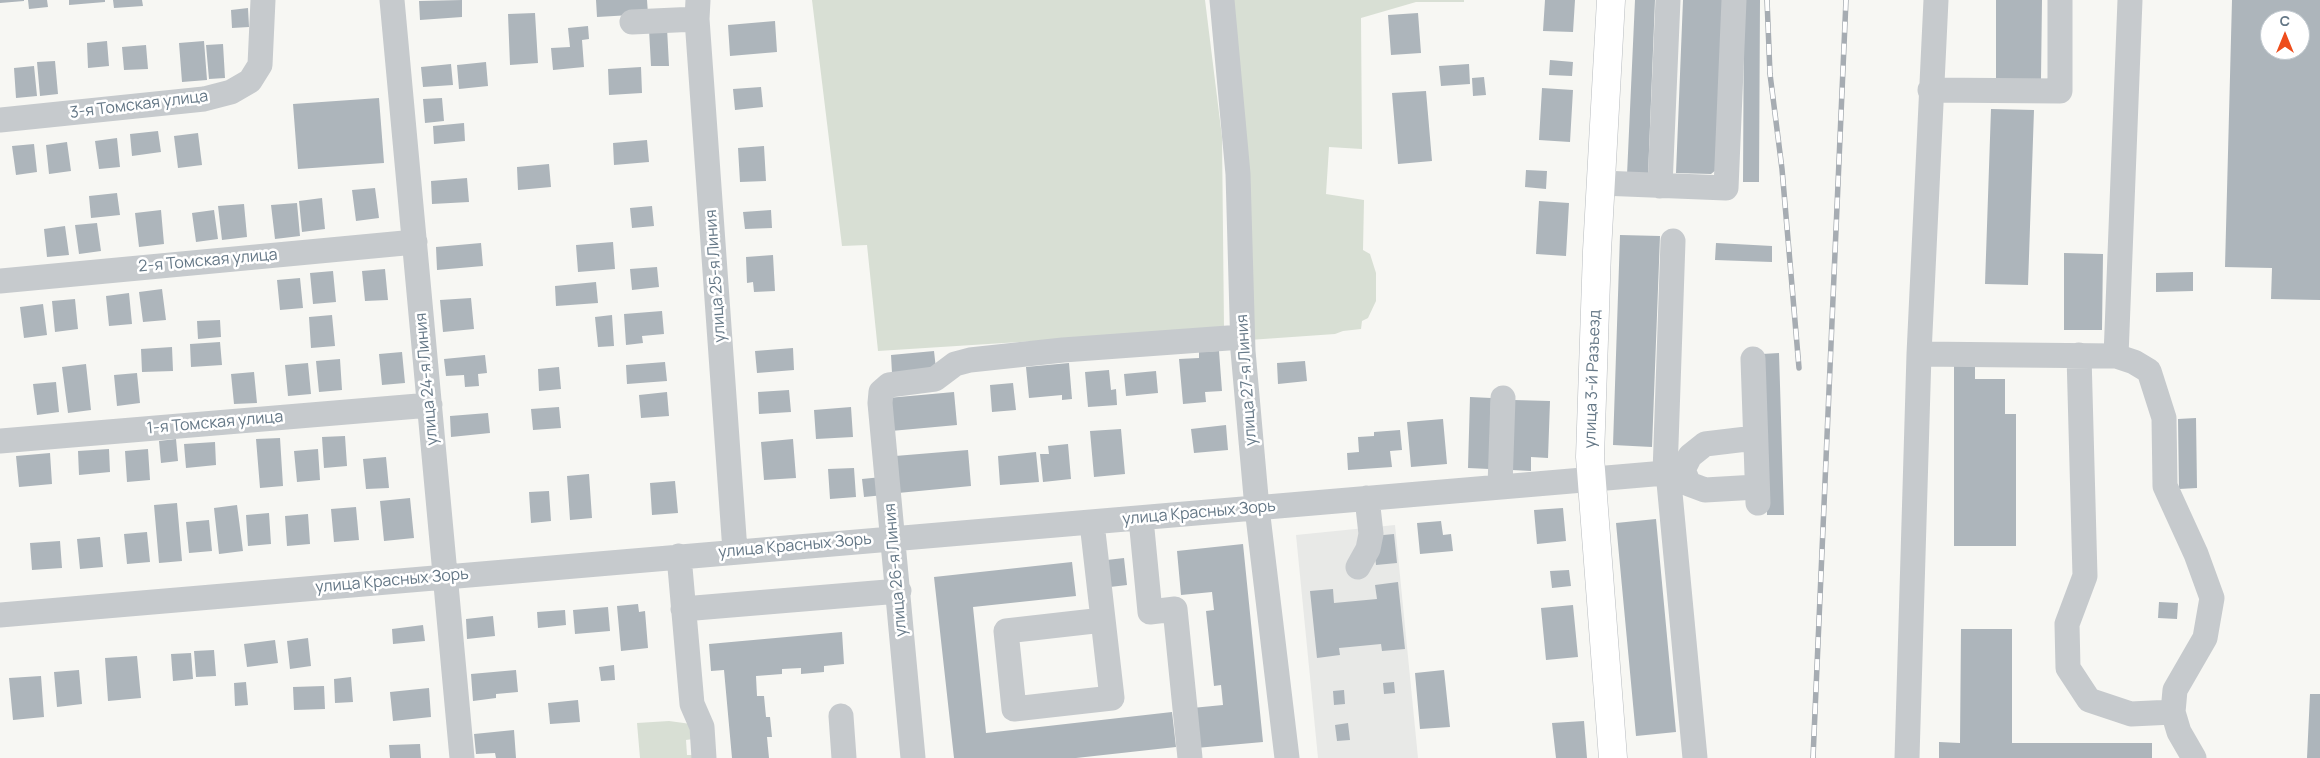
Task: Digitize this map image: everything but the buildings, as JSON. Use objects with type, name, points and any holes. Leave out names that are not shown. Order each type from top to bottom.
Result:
[{"type":"main road","name":"улица 3-й Разъезд","points":[[1611,0],[1590,406],[1591,477],[1613,758]]},
{"type":"street","name":"3-я Томская улица","points":[[0,120],[204,100],[231,92],[250,81],[260,65],[263,0]]},
{"type":"street","name":"улица 24-я Линия","points":[[392,0],[462,758]]},
{"type":"street","name":"улица 27-я Линия","points":[[1222,0],[1238,174],[1242,337],[1257,508],[1286,758]]},
{"type":"street","points":[[1660,186],[1668,0]]},
{"type":"street","points":[[1601,184],[1726,188],[1734,0]]},
{"type":"street","points":[[1907,758],[1918,354],[1936,0]]},
{"type":"street","points":[[1930,90],[2060,91],[2060,0]]},
{"type":"street","points":[[2116,356],[2130,0]]},
{"type":"street","points":[[632,22],[698,9]]},
{"type":"street","name":"улица 25-я Линия","points":[[698,9],[735,551]]},
{"type":"street","points":[[1674,241],[1672,472],[1695,758]]},
{"type":"street","name":"2-я Томская улица","points":[[0,281],[415,242]]},
{"type":"street","name":"улица 26-я Линия","points":[[913,758],[894,537],[880,403],[881,392],[889,385],[935,379],[955,364],[970,360],[1063,350],[1242,337]]},
{"type":"street","points":[[1918,354],[2116,356],[2134,362],[2149,370],[2164,418],[2165,486],[2196,554],[2212,598],[2205,638],[2174,690],[2173,712],[2178,732],[2194,758]]},
{"type":"street","points":[[2079,355],[2085,576],[2067,624],[2068,668],[2089,700],[2131,714],[2173,712]]},
{"type":"street","points":[[1672,472],[1689,484],[1705,490],[1757,495],[1753,359]]},
{"type":"street","points":[[1500,486],[1503,398]]},
{"type":"street","name":"1-я Томская улица","points":[[0,441],[430,405]]},
{"type":"street","points":[[1672,472],[1705,444],[1755,438]]},
{"type":"street","name":"улица Красных Зорь","points":[[0,615],[894,537],[1141,519],[1591,477],[1672,472]]},
{"type":"street","points":[[1358,567],[1368,549],[1371,534],[1367,498]]},
{"type":"street","points":[[1141,519],[1150,612],[1175,609],[1190,758]]},
{"type":"street","points":[[1092,523],[1112,698],[1014,709],[1006,631],[1103,620]]},
{"type":"street","points":[[679,556],[692,704],[702,727],[704,758]]},
{"type":"street","points":[[684,609],[899,591]]},
{"type":"street","points":[[841,716],[844,758]]},
{"type":"shaded area","points":[[812,0],[1205,0],[1222,137],[1224,329],[878,351],[867,245],[842,246]]},
{"type":"shaded area","points":[[1228,0],[1464,0],[1464,2],[1416,2],[1361,18],[1362,149],[1329,147],[1326,194],[1364,200],[1363,250],[1370,254],[1376,273],[1376,301],[1368,318],[1362,321],[1361,329],[1335,334],[1249,340]]},
{"type":"shaded area","points":[[1395,525],[1418,758],[1318,758],[1296,535]]},
{"type":"shaded area","points":[[669,721],[691,724],[693,739],[686,740],[687,755],[694,755],[694,758],[640,758],[637,723]]},
{"type":"railway","points":[[1767,0],[1770,74],[1782,169],[1799,368]]},
{"type":"railway","points":[[1813,758],[1846,0]]}]
